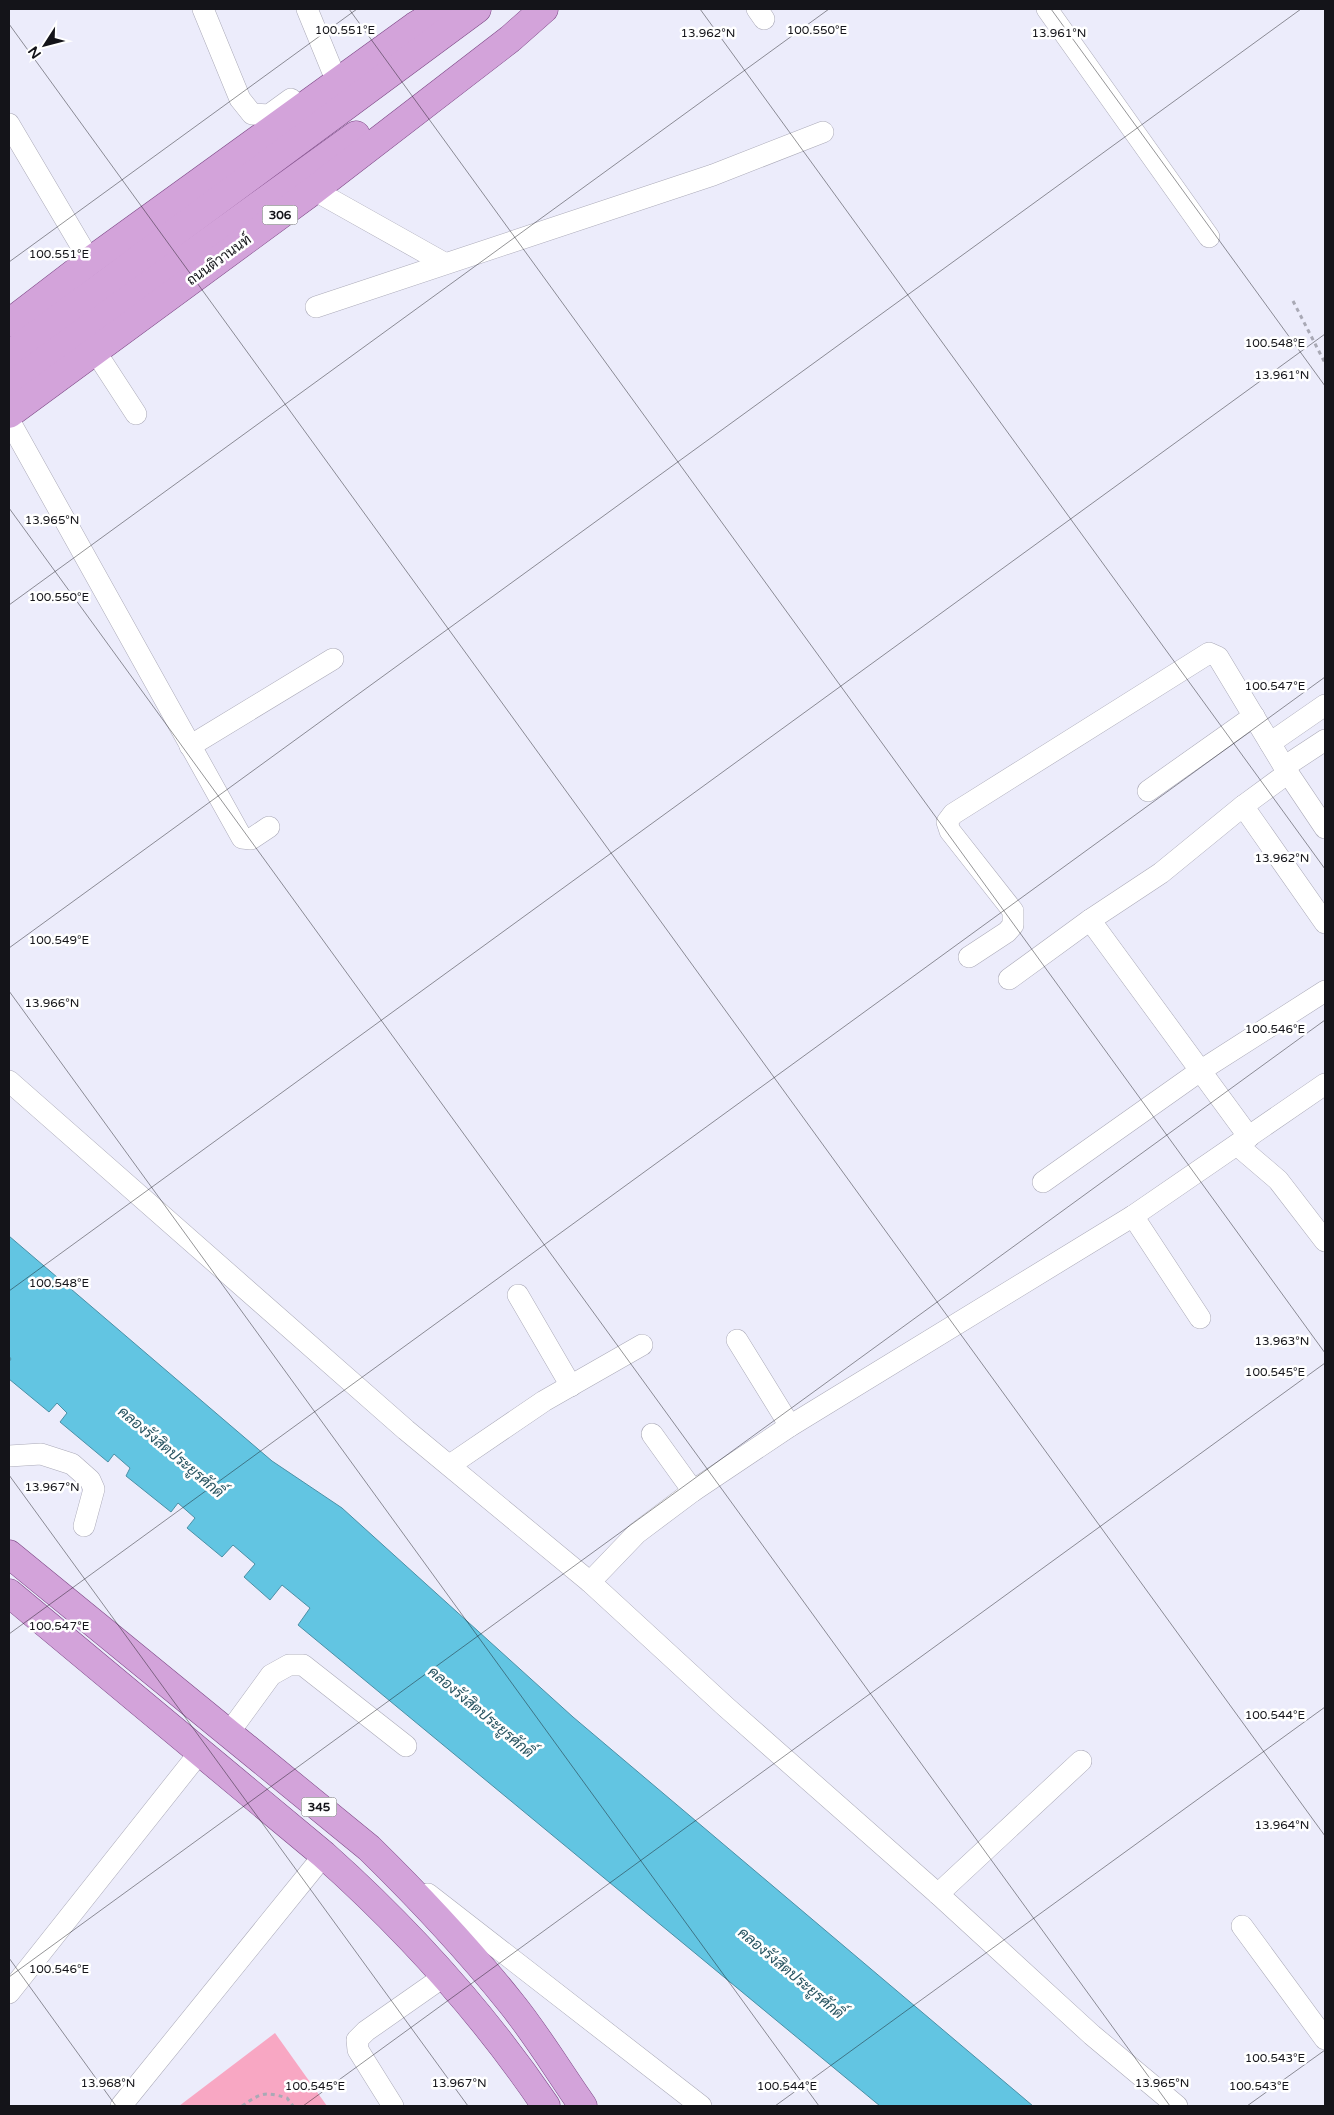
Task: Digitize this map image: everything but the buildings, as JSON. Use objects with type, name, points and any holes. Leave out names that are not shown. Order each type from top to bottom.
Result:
[{"type":"main road","points":[[9,323],[90,261],[415,26],[443,9]]},
{"type":"main road","name":"ถนนติวานนท์","points":[[9,386],[167,255],[477,9]]},
{"type":"main road","name":"ถนนติวานนท์","points":[[9,355],[167,255],[532,9]]},
{"type":"main road","name":"ถนนติวานนท์","points":[[9,414],[314,190],[510,39],[544,9]]},
{"type":"main road","name":"345","points":[[9,1554],[369,1848],[408,1887],[495,1983],[528,2026],[583,2106]]},
{"type":"main road","name":"345","points":[[9,1593],[324,1855],[368,1895],[446,1975],[494,2033],[546,2106]]},
{"type":"street","points":[[203,9],[240,99],[252,114],[269,115],[413,10]]},
{"type":"street","points":[[307,9],[332,70]]},
{"type":"street","points":[[1047,9],[1209,237]]},
{"type":"street","points":[[9,124],[90,261]]},
{"type":"street","points":[[316,307],[704,178],[823,132]]},
{"type":"street","points":[[314,190],[444,263]]},
{"type":"street","points":[[95,351],[136,414]]},
{"type":"street","points":[[9,420],[242,838],[251,839],[269,827]]},
{"type":"street","points":[[969,957],[1007,932],[1013,925],[1013,911],[950,831],[947,822],[953,814],[1209,654],[1218,657],[1286,770],[1325,828]]},
{"type":"street","points":[[190,746],[333,659]]},
{"type":"street","points":[[1270,744],[1325,705]]},
{"type":"street","points":[[1148,791],[1254,716]]},
{"type":"street","points":[[1009,979],[1090,920],[1161,873],[1325,740]]},
{"type":"street","points":[[1243,806],[1325,923]]},
{"type":"street","points":[[1090,920],[1200,1072],[1243,1141],[1278,1180],[1325,1241]]},
{"type":"street","points":[[1043,1182],[1200,1072],[1325,991]]},
{"type":"street","points":[[9,1081],[346,1377],[590,1582],[733,1713],[938,1894],[1092,2035],[1177,2106]]},
{"type":"street","points":[[590,1582],[637,1533],[693,1491],[790,1426],[1133,1216],[1325,1084]]},
{"type":"street","points":[[1133,1216],[1200,1318]]},
{"type":"street","points":[[518,1295],[571,1386]]},
{"type":"street","points":[[738,1340],[790,1426]]},
{"type":"street","points":[[450,1465],[544,1401],[642,1345]]},
{"type":"street","points":[[652,1434],[693,1491]]},
{"type":"street","points":[[9,1456],[41,1454],[72,1464],[90,1480],[94,1489],[84,1526]]},
{"type":"street","points":[[228,1734],[271,1675],[289,1666],[303,1665],[406,1746]]},
{"type":"street","points":[[9,1993],[200,1752]]},
{"type":"street","points":[[938,1894],[1081,1761]]},
{"type":"street","points":[[369,1848],[701,2106]]},
{"type":"street","points":[[120,2106],[324,1855]]},
{"type":"street","points":[[1242,1926],[1325,2038]]},
{"type":"street","points":[[394,2106],[358,2050],[357,2040],[366,2031],[446,1975]]},
{"type":"path","points":[[1292,301],[1325,363]]},
{"type":"path","points":[[242,2106],[260,2094],[272,2093],[287,2098],[292,2106]]},
{"type":"shaded area","points":[[275,2033],[327,2106],[179,2106]]},
{"type":"water","name":"คลองรังสิตประยูรศักดิ์","points":[[9,1236],[272,1461],[342,1508],[573,1717],[1033,2106],[880,2106],[298,1625],[310,1608],[282,1585],[270,1600],[244,1577],[255,1564],[233,1545],[222,1557],[187,1528],[195,1518],[178,1503],[171,1512],[126,1476],[130,1468],[114,1454],[108,1462],[60,1422],[67,1413],[57,1403],[49,1412],[9,1379],[9,1362],[11,1359],[9,1356]]}]
